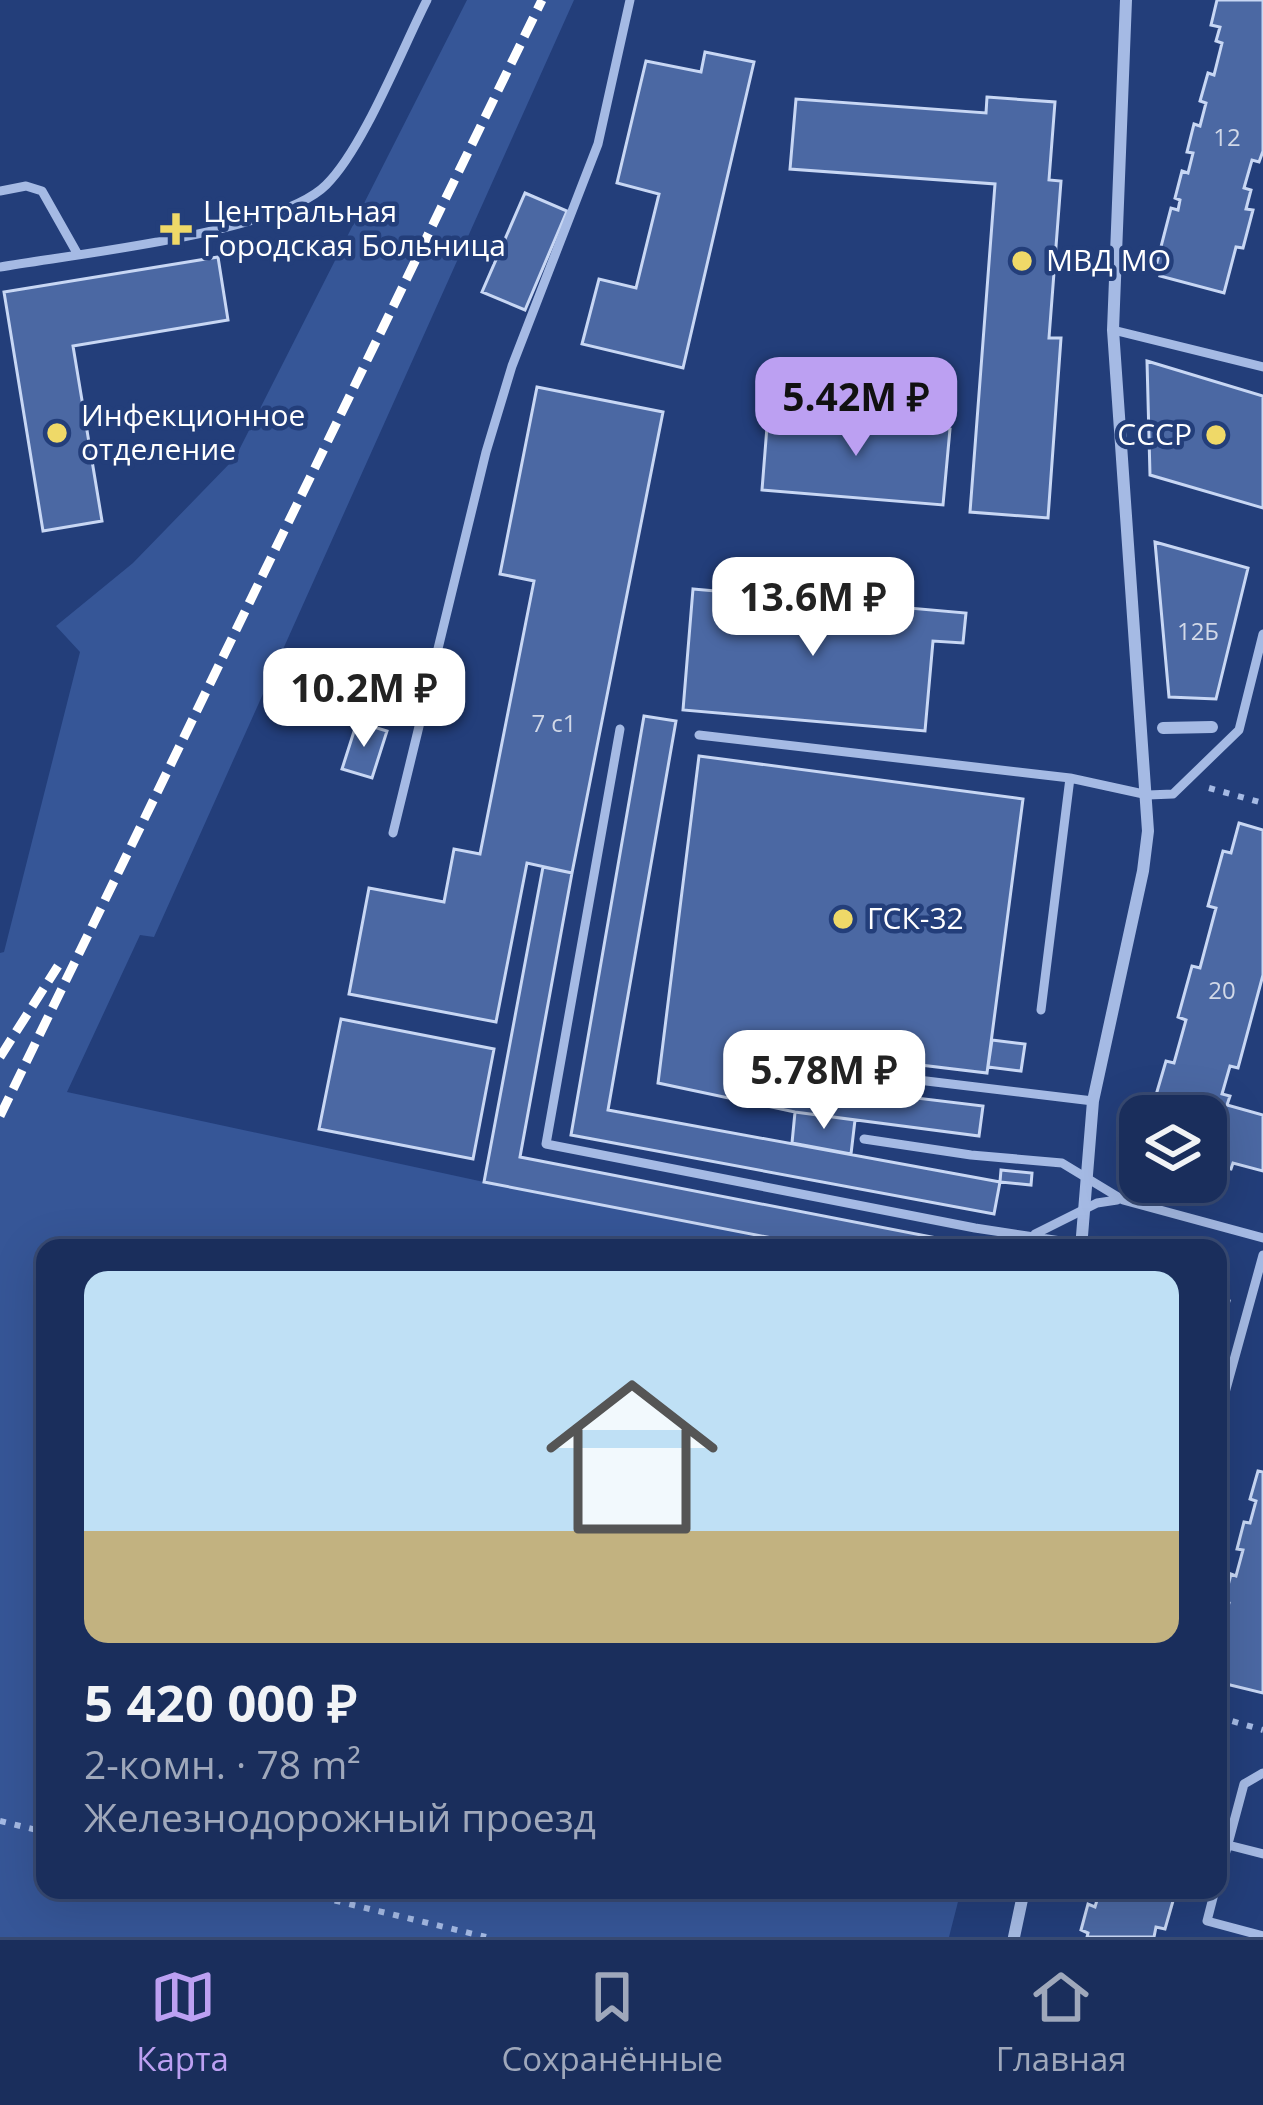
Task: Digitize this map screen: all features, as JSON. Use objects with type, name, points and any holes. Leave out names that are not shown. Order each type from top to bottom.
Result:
[{"type":"street","points":[[1081,1239],[1093,1101],[1143,872],[1148,795],[1113,330],[1126,0]]},
{"type":"street","points":[[1162,728],[1213,727]]},
{"type":"street","points":[[1014,1937],[1022,1899]]},
{"type":"lane","points":[[0,267],[230,226],[304,202],[327,184],[351,152],[427,0]]},
{"type":"lane","points":[[393,833],[486,452],[512,366],[598,144],[630,0]]},
{"type":"lane","points":[[0,191],[26,187],[42,191],[77,253]]},
{"type":"lane","points":[[1113,330],[1263,368]]},
{"type":"lane","points":[[699,735],[1070,778],[1148,795],[1173,794],[1238,730],[1263,634]]},
{"type":"lane","points":[[620,729],[546,1144],[1043,1239]]},
{"type":"lane","points":[[1041,1010],[1070,778]]},
{"type":"lane","points":[[918,1080],[1093,1101]]},
{"type":"lane","points":[[864,1139],[1063,1163],[1119,1198]]},
{"type":"lane","points":[[1022,1235],[1042,1233],[1104,1200],[1119,1200]]},
{"type":"lane","points":[[1134,1203],[1263,1238]]},
{"type":"lane","points":[[1227,1385],[1263,1255]]},
{"type":"lane","points":[[1227,1849],[1244,1784],[1263,1773]]},
{"type":"lane","points":[[1228,1845],[1263,1854]]},
{"type":"lane","points":[[1213,1899],[1207,1921],[1263,1936]]},
{"type":"path","points":[[1185,782],[1263,803]]},
{"type":"path","points":[[1227,1720],[1263,1730]]},
{"type":"path","points":[[0,1821],[36,1830]]},
{"type":"path","points":[[328,1899],[486,1937]]},
{"type":"shaded area","points":[[467,0],[574,0],[154,937],[140,935],[67,1092],[777,1239],[36,1239],[36,1899],[959,1899],[949,1937],[0,1937],[0,953],[4,952],[80,652],[56,626],[133,563],[235,458]]},
{"type":"building","points":[[1217,0],[1263,0],[1263,151],[1259,162],[1252,160],[1244,188],[1251,190],[1246,209],[1253,210],[1243,248],[1236,247],[1224,293],[1160,276],[1163,268],[1156,266],[1171,208],[1178,210],[1180,200],[1175,198],[1182,171],[1188,173],[1194,124],[1200,126],[1206,103],[1200,101],[1208,73],[1214,75],[1222,43],[1216,41],[1220,27],[1211,25]]},
{"type":"building","points":[[705,52],[754,62],[683,368],[582,344],[599,279],[636,288],[659,194],[617,183],[646,61],[701,72]]},
{"type":"building","name":"МВД МО","points":[[987,97],[1055,102],[1049,180],[1061,181],[1049,338],[1061,338],[1048,518],[970,512],[995,184],[790,169],[796,99],[986,113]]},
{"type":"building","points":[[525,193],[567,211],[525,310],[482,292]]},
{"type":"building","name":"Инфекционное отделение","points":[[218,257],[228,320],[73,346],[102,521],[43,531],[4,292]]},
{"type":"building","points":[[1147,361],[1263,396],[1263,508],[1150,475]]},
{"type":"building","points":[[537,387],[663,412],[572,873],[527,863],[496,1022],[349,994],[369,888],[444,902],[454,849],[480,854],[534,581],[500,574]]},
{"type":"building","points":[[768,414],[950,429],[943,505],[762,490]]},
{"type":"building","points":[[1155,542],[1248,568],[1216,699],[1169,697]]},
{"type":"building","points":[[693,589],[966,613],[963,643],[933,641],[925,731],[683,710]]},
{"type":"building","points":[[644,716],[676,721],[608,1110],[1000,1182],[994,1214],[571,1135]]},
{"type":"building","points":[[357,722],[387,731],[372,778],[342,769]]},
{"type":"building","name":"ГСК-32","points":[[699,756],[1023,799],[987,1073],[920,1065],[916,1098],[983,1106],[979,1136],[795,1112],[658,1083]]},
{"type":"building","points":[[1239,823],[1263,830],[1263,975],[1238,1068],[1230,1066],[1222,1094],[1226,1095],[1156,1095],[1166,1061],[1174,1063],[1186,1020],[1178,1017],[1192,966],[1200,968],[1216,908],[1208,906],[1223,851],[1231,853]]},
{"type":"building","points":[[543,867],[572,873],[520,1157],[942,1239],[777,1239],[484,1182]]},
{"type":"building","points":[[341,1019],[494,1049],[473,1159],[319,1129]]},
{"type":"building","points":[[992,1040],[1025,1044],[1021,1071],[988,1067]]},
{"type":"building","points":[[1227,1105],[1263,1115],[1263,1171],[1233,1163],[1227,1168]]},
{"type":"building","points":[[795,1112],[855,1120],[851,1154],[792,1143]]},
{"type":"building","points":[[1001,1170],[1032,1173],[1031,1185],[1000,1182]]},
{"type":"building","points":[[1258,1471],[1263,1472],[1263,1693],[1227,1684],[1227,1589],[1243,1550],[1237,1549],[1244,1522],[1250,1523],[1256,1501],[1250,1499]]},
{"type":"building","points":[[1097,1899],[1174,1899],[1165,1929],[1156,1927],[1154,1937],[1087,1937],[1081,1930],[1088,1904],[1095,1907]]},
{"type":"railway","points":[[0,1116],[542,0]]},
{"type":"railway","points":[[0,1057],[58,966]]},
{"type":"place","name":"Центральная Городская Больница","points":[[176,229]]},
{"type":"place","name":"МВД МО","points":[[1022,261]]},
{"type":"place","name":"Инфекционное отделение","points":[[57,433]]},
{"type":"place","name":"СССР","points":[[1216,435]]},
{"type":"place","name":"ГСК-32","points":[[843,919]]}]
